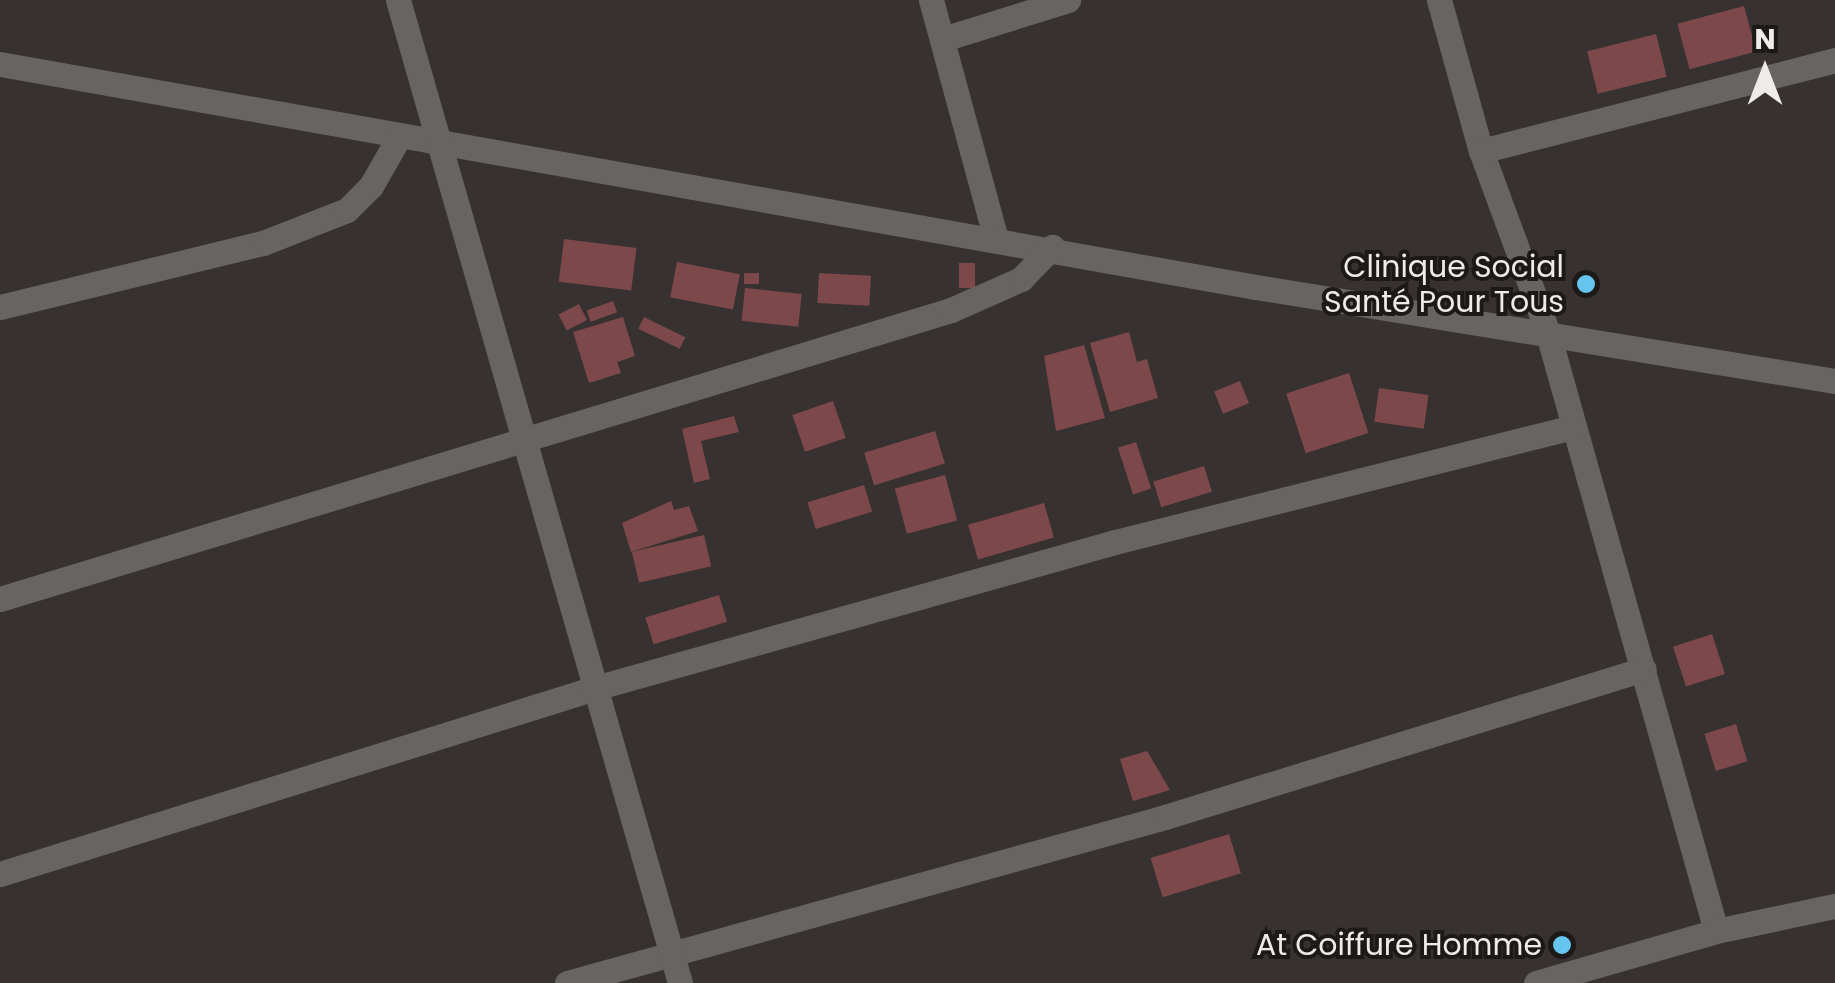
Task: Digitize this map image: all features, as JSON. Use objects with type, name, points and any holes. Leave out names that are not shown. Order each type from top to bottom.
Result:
[{"type":"street","points":[[398,0],[680,983]]},
{"type":"street","points":[[931,0],[995,236]]},
{"type":"street","points":[[943,39],[1068,0]]},
{"type":"street","points":[[1439,0],[1481,151],[1547,330],[1716,931]]},
{"type":"street","points":[[1481,151],[1835,60]]},
{"type":"street","points":[[0,64],[398,137],[995,236],[1256,287],[1547,330],[1835,381]]},
{"type":"street","points":[[0,308],[264,243],[347,210],[370,186],[398,137]]},
{"type":"street","points":[[0,598],[523,442],[990,296],[1020,279],[1052,247]]},
{"type":"street","points":[[0,874],[596,688],[1115,542],[1573,427]]},
{"type":"street","points":[[567,983],[1166,817],[1644,669]]},
{"type":"street","points":[[1536,983],[1716,931],[1835,906]]},
{"type":"building","points":[[1744,6],[1756,51],[1690,69],[1677,24]]},
{"type":"building","points":[[1656,34],[1667,77],[1598,94],[1587,51]]},
{"type":"building","points":[[564,239],[636,248],[631,291],[559,282]]},
{"type":"building","points":[[677,262],[740,274],[733,310],[670,297]]},
{"type":"building","points":[[959,263],[975,263],[975,288],[959,288]]},
{"type":"building","points":[[744,273],[759,273],[759,284],[744,284]]},
{"type":"building","points":[[819,273],[871,276],[869,306],[817,303]]},
{"type":"building","points":[[745,288],[802,294],[798,327],[742,321]]},
{"type":"building","points":[[613,301],[617,312],[591,322],[587,311]]},
{"type":"building","points":[[579,304],[587,320],[567,330],[559,314]]},
{"type":"building","points":[[623,317],[635,356],[617,362],[621,373],[589,383],[573,332]]},
{"type":"building","points":[[644,317],[685,337],[680,349],[638,329]]},
{"type":"building","points":[[1129,332],[1137,362],[1147,359],[1158,398],[1110,412],[1090,343]]},
{"type":"building","points":[[1084,345],[1105,418],[1056,431],[1044,356]]},
{"type":"building","points":[[1349,373],[1368,433],[1306,453],[1286,393]]},
{"type":"building","points":[[1240,381],[1249,403],[1223,414],[1214,391]]},
{"type":"building","points":[[1379,388],[1429,395],[1424,429],[1374,422]]},
{"type":"building","points":[[833,401],[846,438],[805,452],[792,415]]},
{"type":"building","points":[[734,416],[739,432],[701,441],[710,479],[694,483],[682,429]]},
{"type":"building","points":[[935,431],[945,464],[874,485],[864,453]]},
{"type":"building","points":[[1136,442],[1151,489],[1133,494],[1118,448]]},
{"type":"building","points":[[1204,466],[1212,492],[1161,507],[1153,481]]},
{"type":"building","points":[[945,475],[957,520],[907,534],[895,488]]},
{"type":"building","points":[[864,485],[872,512],[816,529],[808,502]]},
{"type":"building","points":[[671,501],[674,510],[689,506],[698,531],[631,552],[622,523]]},
{"type":"building","points":[[1044,503],[1054,538],[978,559],[968,525]]},
{"type":"building","points":[[704,535],[711,566],[639,583],[632,552]]},
{"type":"building","points":[[719,595],[727,622],[654,644],[645,618]]},
{"type":"building","points":[[1712,634],[1725,674],[1686,687],[1673,647]]},
{"type":"building","points":[[1736,724],[1747,761],[1716,771],[1704,734]]},
{"type":"building","points":[[1147,751],[1170,790],[1133,801],[1120,759]]},
{"type":"building","points":[[1229,834],[1241,873],[1163,897],[1151,858]]},
{"type":"place","name":"Clinique Social Santé Pour Tous","points":[[1586,284]]},
{"type":"place","name":"At Coiffure Homme","points":[[1562,945]]}]
